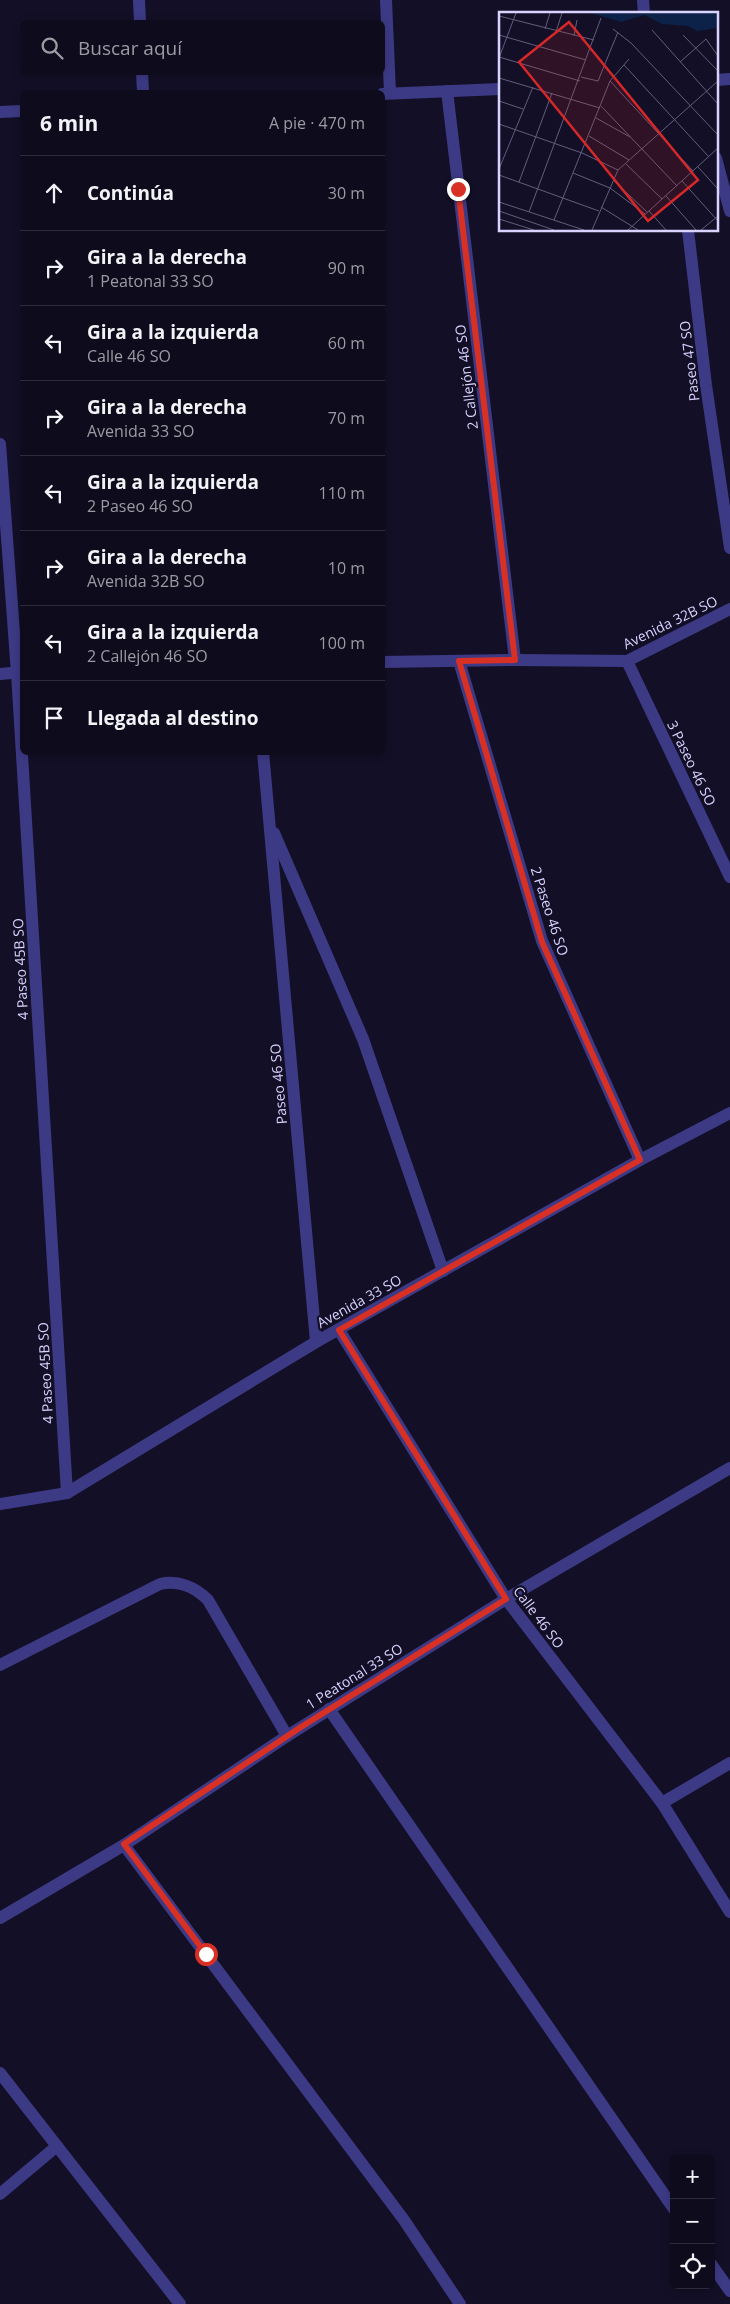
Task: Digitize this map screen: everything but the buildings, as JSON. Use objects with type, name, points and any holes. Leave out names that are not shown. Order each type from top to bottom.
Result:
[{"type":"street","points":[[138,0],[140,20]]},
{"type":"street","points":[[386,0],[386,94],[499,89]]},
{"type":"street","points":[[142,75],[143,90]]},
{"type":"street","name":"2 Callejón 46 SO","points":[[447,91],[515,660]]},
{"type":"street","points":[[0,112],[20,111]]},
{"type":"street","points":[[718,166],[730,211]]},
{"type":"street","name":"Paseo 47 SO","points":[[688,231],[706,385],[730,548]]},
{"type":"street","name":"4 Paseo 45B SO","points":[[0,444],[20,672]]},
{"type":"street","name":"Avenida 32B SO","points":[[385,662],[627,661],[730,609]]},
{"type":"street","name":"2 Paseo 46 SO","points":[[459,661],[542,942],[640,1160]]},
{"type":"street","name":"3 Paseo 46 SO","points":[[627,661],[730,877]]},
{"type":"street","points":[[0,674],[20,672]]},
{"type":"street","name":"4 Paseo 45B SO","points":[[25,755],[67,1493]]},
{"type":"street","name":"Paseo 46 SO","points":[[263,755],[316,1342]]},
{"type":"street","name":"Paseo 46 SO","points":[[269,822],[363,1039],[443,1271]]},
{"type":"street","name":"Avenida 33 SO","points":[[0,1504],[67,1493],[316,1342],[640,1160],[730,1113]]},
{"type":"street","name":"Calle 46 SO","points":[[339,1330],[506,1599],[662,1803],[730,1912]]},
{"type":"street","name":"1 Peatonal 33 SO","points":[[0,1918],[124,1844],[287,1736],[506,1599],[730,1468]]},
{"type":"street","points":[[0,1664],[160,1584],[168,1582],[186,1585],[200,1592],[208,1600],[287,1736]]},
{"type":"street","points":[[330,1709],[670,2203]]},
{"type":"street","points":[[662,1803],[730,1763]]},
{"type":"street","points":[[124,1844],[404,2220],[460,2304]]},
{"type":"street","points":[[0,2073],[180,2304]]},
{"type":"street","points":[[0,2194],[57,2146]]},
{"type":"street","points":[[715,2270],[730,2291]]},
{"type":"route","points":[[206,1954],[124,1844],[301,1727],[506,1599],[339,1330],[640,1160],[542,942],[459,661],[515,660],[458,189]]}]
